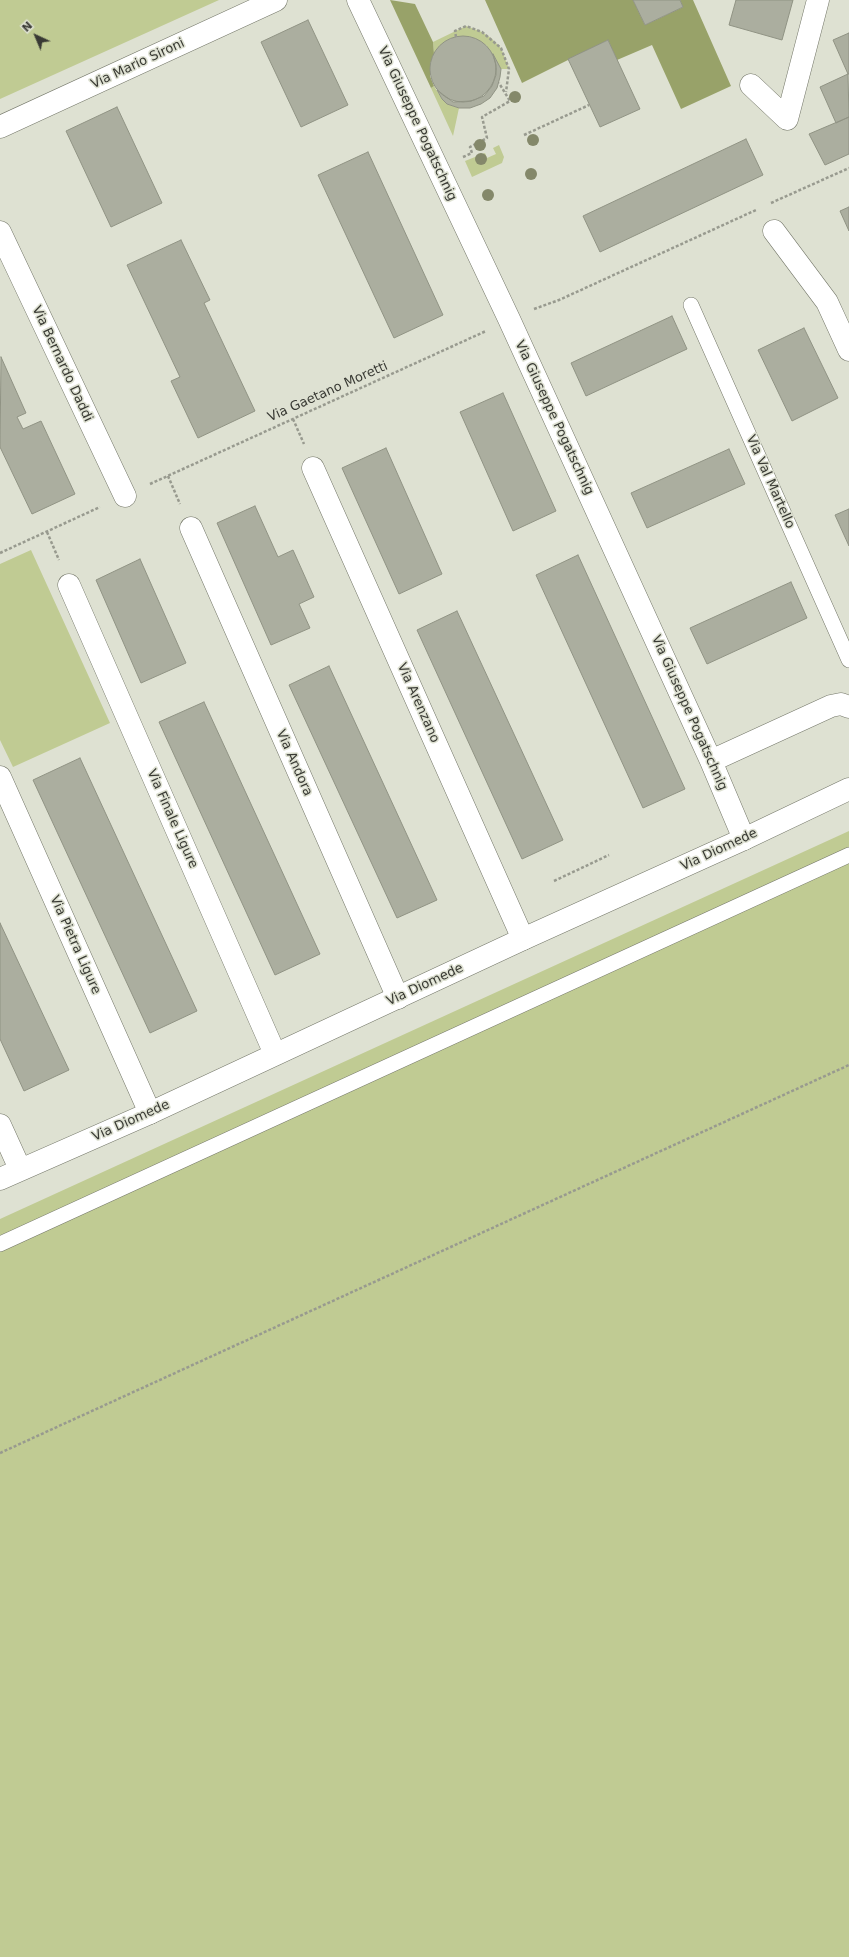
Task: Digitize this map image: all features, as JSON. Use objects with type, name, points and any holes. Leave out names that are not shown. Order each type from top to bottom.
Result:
[{"type":"street","name":"Via Mario Sironi","points":[[0,127],[276,0]]},
{"type":"street","name":"Via Giuseppe Pogatschnig","points":[[358,0],[506,312],[711,760],[744,838]]},
{"type":"street","points":[[751,85],[787,119],[818,0]]},
{"type":"street","points":[[774,231],[827,302],[849,350]]},
{"type":"street","name":"Via Bernardo Daddi","points":[[0,232],[125,496]]},
{"type":"street","name":"Via Arenzano","points":[[313,468],[523,939]]},
{"type":"street","name":"Via Andora","points":[[191,528],[398,998]]},
{"type":"street","name":"Via Finale Ligure","points":[[69,585],[275,1054]]},
{"type":"street","points":[[711,760],[831,706],[841,704],[849,707]]},
{"type":"street","name":"Via Pietra Ligure","points":[[0,778],[150,1113]]},
{"type":"street","name":"Via Diomede","points":[[0,1179],[150,1113],[849,789]]},
{"type":"street","points":[[0,1125],[20,1169]]},
{"type":"lane","name":"Via Val Martello","points":[[691,305],[849,660]]},
{"type":"lane","points":[[0,1244],[849,856]]},
{"type":"path","points":[[456,37],[455,31],[466,26],[482,32],[501,48],[509,69],[505,93]]},
{"type":"path","points":[[463,157],[472,153],[470,147],[487,138],[482,117],[510,101],[499,82]]},
{"type":"path","points":[[524,135],[589,105]]},
{"type":"path","points":[[766,206],[849,168]]},
{"type":"path","points":[[529,310],[559,300],[759,209]]},
{"type":"path","name":"Via Gaetano Moretti","points":[[191,528],[168,476],[490,329]]},
{"type":"path","points":[[0,553],[125,496]]},
{"type":"path","points":[[46,532],[69,585]]},
{"type":"path","points":[[554,881],[609,855]]},
{"type":"path","points":[[0,1453],[849,1065]]},
{"type":"green space","points":[[0,0],[219,0],[0,99]]},
{"type":"green space","points":[[390,0],[415,4],[433,42],[434,54],[430,65],[430,76],[434,86],[431,88]]},
{"type":"green space","points":[[485,0],[633,0],[645,25],[683,7],[680,0],[693,0],[731,86],[681,109],[652,45],[617,60],[608,40],[522,83]]},
{"type":"green space","points":[[466,26],[482,32],[491,38],[501,48],[509,69],[501,69],[486,45],[470,37],[451,38],[441,45],[434,54],[433,42]]},
{"type":"green space","points":[[434,86],[447,104],[459,108],[453,136],[431,88]]},
{"type":"green space","points":[[499,145],[504,157],[502,163],[472,177],[465,161],[485,153],[487,158],[496,154],[493,148]]},
{"type":"green space","points":[[31,550],[110,723],[13,767],[0,740],[0,564]]},
{"type":"green space","points":[[849,831],[849,1957],[0,1957],[0,1219]]},
{"type":"building","points":[[633,0],[680,0],[683,7],[645,25]]},
{"type":"building","points":[[736,0],[793,0],[782,40],[729,25]]},
{"type":"building","points":[[308,20],[348,105],[301,127],[261,42]]},
{"type":"building","points":[[849,33],[849,74],[848,74],[833,40]]},
{"type":"building","points":[[463,36],[476,38],[491,51],[494,56],[496,69],[494,82],[481,97],[476,100],[463,102],[450,100],[435,87],[432,82],[430,69],[432,56],[445,41],[450,38]]},
{"type":"building","points":[[608,40],[640,109],[600,127],[568,59]]},
{"type":"building","points":[[493,54],[501,69],[497,88],[490,98],[481,104],[470,108],[459,108],[447,104],[442,99],[437,90],[453,102],[471,101],[484,96],[492,86],[496,75],[496,65]]},
{"type":"building","points":[[848,74],[849,117],[836,123],[820,87]]},
{"type":"building","points":[[117,107],[162,203],[111,227],[66,131]]},
{"type":"building","points":[[849,117],[849,154],[825,165],[809,134]]},
{"type":"building","points":[[746,139],[763,175],[600,252],[583,216]]},
{"type":"building","points":[[368,152],[443,315],[394,338],[318,175]]},
{"type":"building","points":[[849,207],[849,231],[840,211]]},
{"type":"building","points":[[181,240],[210,300],[204,303],[255,411],[198,438],[171,381],[180,377],[127,265]]},
{"type":"building","points":[[672,316],[687,349],[586,396],[571,363]]},
{"type":"building","points":[[804,328],[838,398],[792,421],[758,350]]},
{"type":"building","points":[[1,357],[26,413],[17,417],[23,429],[41,421],[75,494],[32,514],[0,447]]},
{"type":"building","points":[[503,393],[556,511],[513,531],[460,412]]},
{"type":"building","points":[[386,448],[442,574],[399,594],[342,468]]},
{"type":"building","points":[[729,449],[745,484],[647,528],[631,493]]},
{"type":"building","points":[[255,506],[278,557],[293,550],[314,597],[299,604],[310,628],[271,645],[217,523]]},
{"type":"building","points":[[849,509],[849,546],[835,515]]},
{"type":"building","points":[[578,555],[685,789],[643,808],[536,575]]},
{"type":"building","points":[[140,559],[186,663],[141,683],[96,580]]},
{"type":"building","points":[[791,582],[807,618],[707,664],[690,628]]},
{"type":"building","points":[[457,611],[563,840],[522,859],[417,630]]},
{"type":"building","points":[[329,666],[437,900],[397,918],[289,685]]},
{"type":"building","points":[[204,702],[320,954],[275,975],[159,722]]},
{"type":"building","points":[[80,758],[197,1011],[150,1033],[33,780]]},
{"type":"building","points":[[0,923],[69,1070],[24,1091],[0,1039]]}]
